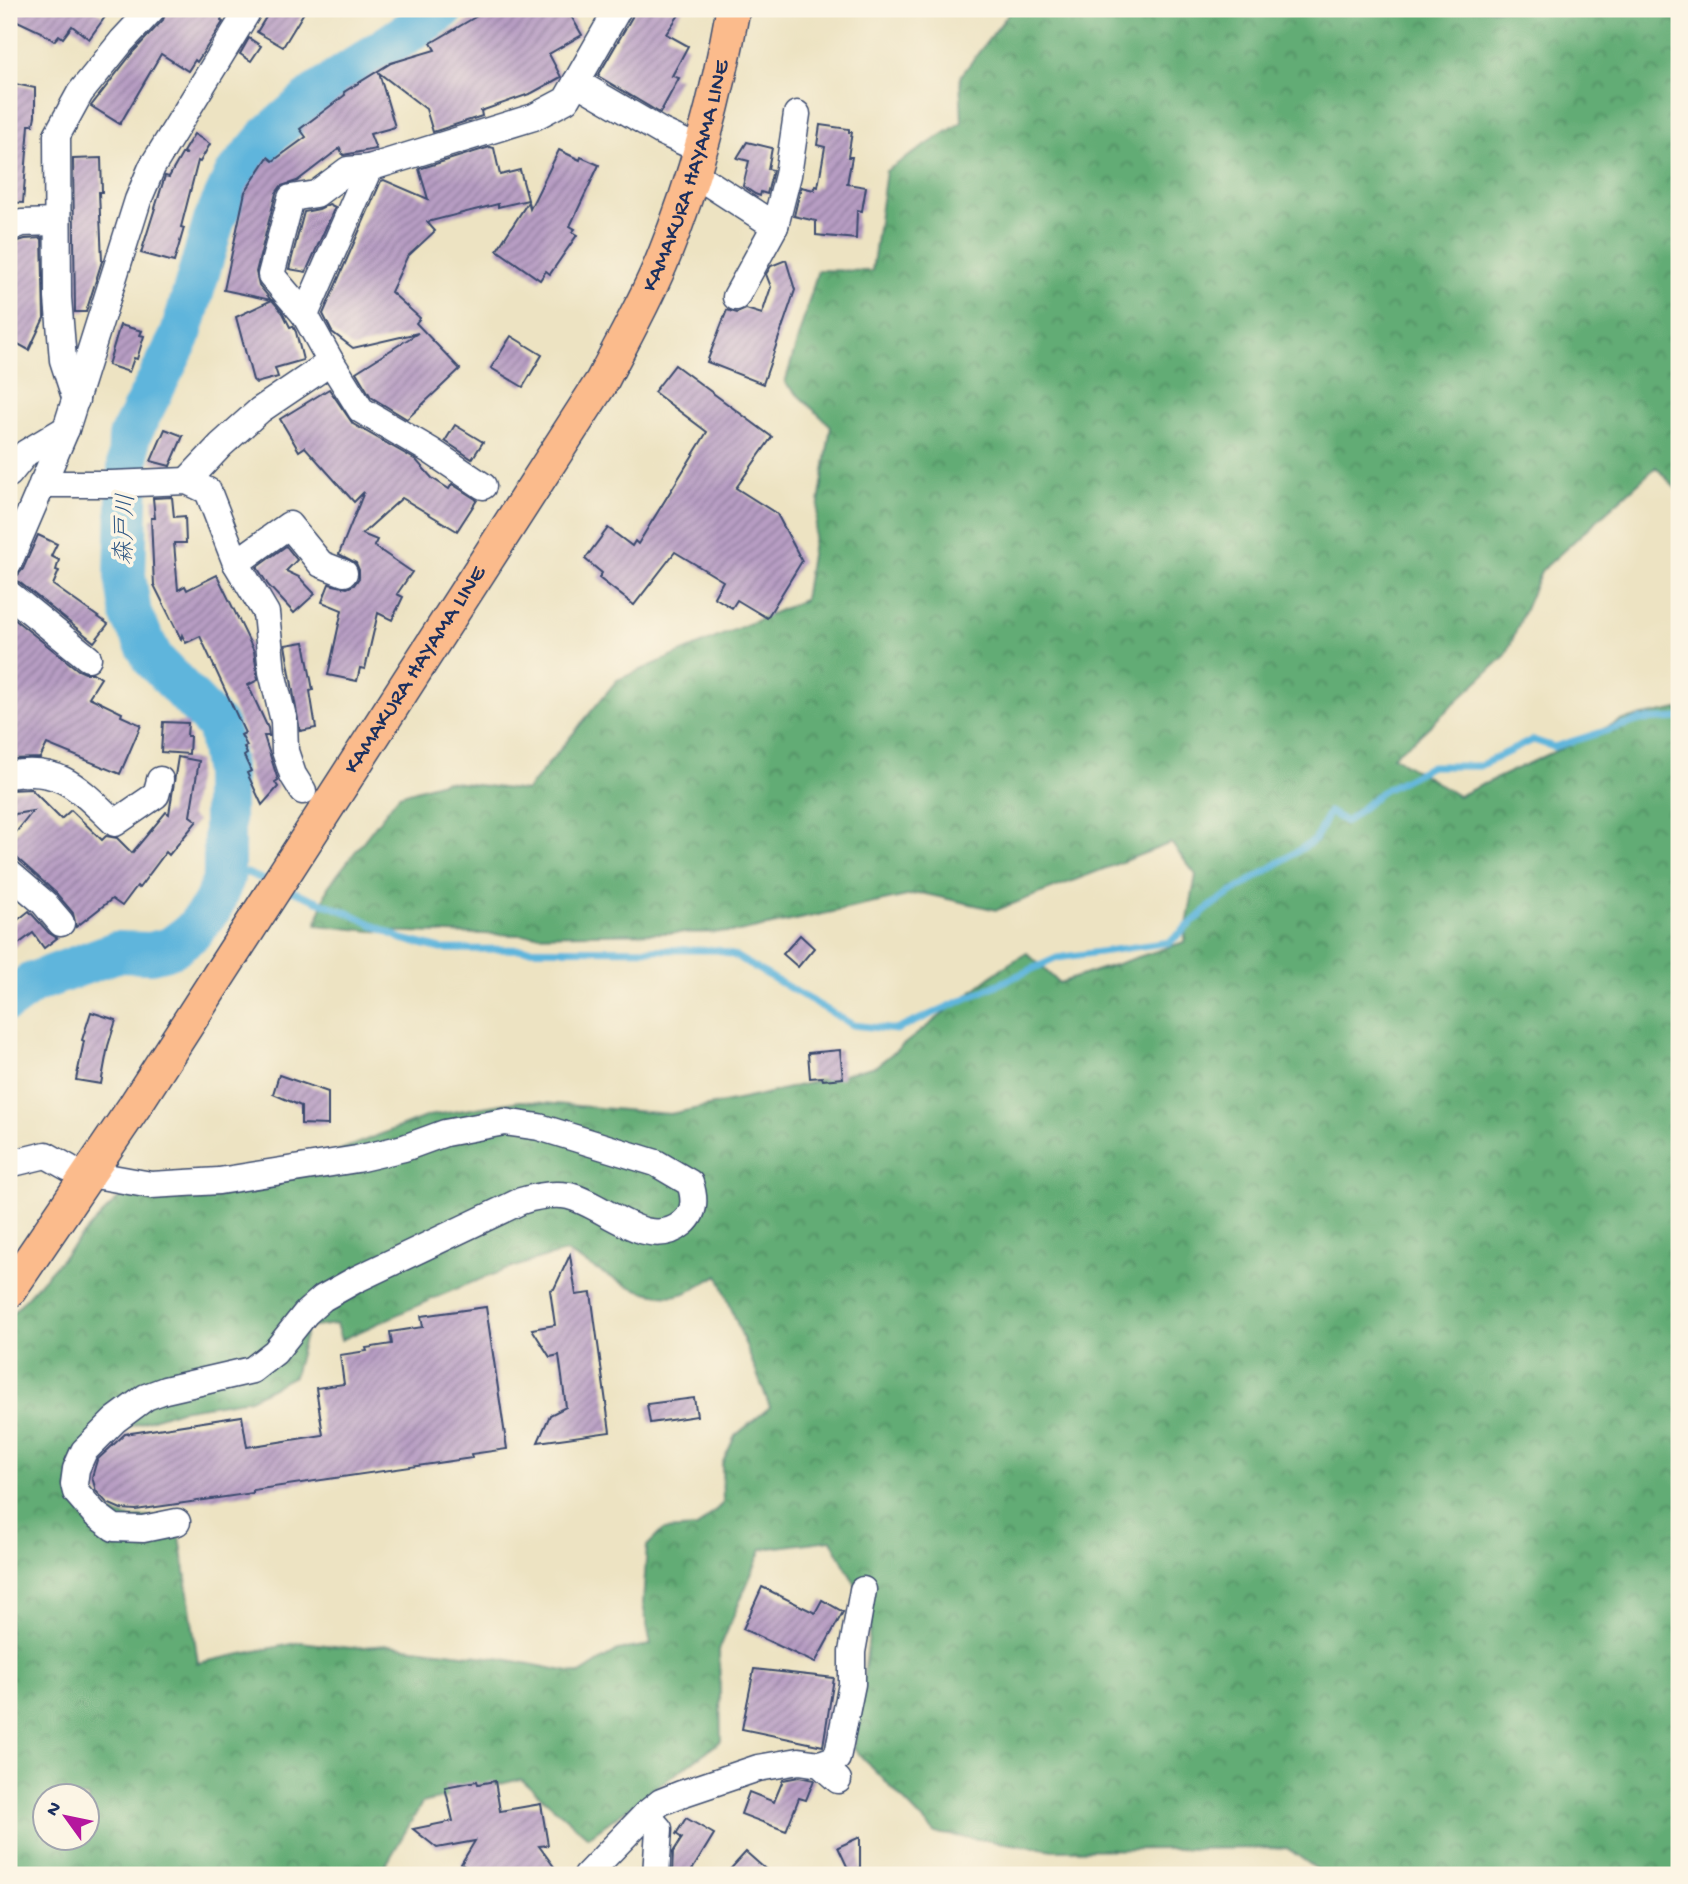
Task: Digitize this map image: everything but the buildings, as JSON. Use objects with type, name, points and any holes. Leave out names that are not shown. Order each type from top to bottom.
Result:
[{"type":"main road","name":"KAMAKURA HAYAMA LINE","points":[[9,1291],[79,1171],[602,381],[664,256],[696,161],[723,63],[733,9]]},
{"type":"street","points":[[76,400],[63,360],[58,298],[57,135],[80,93],[152,9]]},
{"type":"street","points":[[9,562],[66,429],[138,200],[148,178],[249,9]]},
{"type":"street","points":[[483,486],[431,451],[361,410],[305,315],[271,275],[290,198],[316,194],[348,170],[369,168],[534,117],[566,100],[618,9]]},
{"type":"street","points":[[576,82],[662,132],[775,226]]},
{"type":"street","points":[[736,298],[775,226],[788,175],[797,114]]},
{"type":"street","points":[[305,315],[369,168]]},
{"type":"street","points":[[9,228],[22,223],[56,222]]},
{"type":"street","points":[[187,481],[221,445],[260,410],[331,362]]},
{"type":"street","points":[[9,474],[26,453],[66,429]]},
{"type":"street","points":[[42,484],[187,481],[208,491],[236,564],[266,613],[272,672],[284,720],[285,751],[293,775],[303,791]]},
{"type":"street","points":[[236,564],[289,524],[321,564],[344,573]]},
{"type":"street","points":[[9,594],[89,658]]},
{"type":"street","points":[[9,775],[26,771],[49,773],[72,783],[115,823],[156,795],[160,780]]},
{"type":"street","points":[[9,873],[44,903],[61,923]]},
{"type":"street","points":[[9,1164],[47,1155],[79,1171],[151,1185],[219,1181],[357,1159],[445,1133],[503,1122],[539,1127],[656,1163],[690,1183],[694,1194],[693,1209],[681,1224],[667,1232],[657,1233],[639,1228],[570,1196],[548,1195],[521,1201],[357,1279],[323,1298],[306,1313],[275,1352],[252,1370],[146,1396],[115,1420],[84,1451],[76,1469],[74,1484],[76,1492],[94,1514],[114,1528],[143,1530],[177,1522]]},
{"type":"street","points":[[587,1875],[661,1802],[758,1768],[799,1761],[829,1772],[837,1758],[852,1684],[852,1651],[863,1590]]},
{"type":"street","points":[[646,1814],[659,1829],[656,1875]]},
{"type":"green space","points":[[1012,9],[1679,9],[1679,492],[1656,467],[1541,571],[1506,655],[1419,736],[1393,756],[1458,796],[1623,720],[1679,709],[1679,1875],[1325,1875],[1287,1848],[1054,1850],[935,1833],[854,1749],[872,1615],[831,1540],[762,1549],[719,1650],[721,1741],[588,1837],[521,1779],[422,1803],[380,1875],[9,1875],[9,1317],[124,1193],[216,1198],[428,1116],[520,1101],[670,1114],[757,1096],[876,1066],[1002,968],[1027,953],[1059,983],[1184,942],[1196,875],[1171,843],[997,910],[921,893],[739,932],[520,935],[371,931],[316,925],[328,887],[399,795],[445,781],[526,791],[617,680],[804,600],[831,426],[785,383],[818,270],[872,271],[886,171],[962,122],[960,77]],"holes":[[[566,1252],[635,1289],[664,1296],[688,1292],[718,1275],[770,1407],[735,1436],[722,1464],[723,1503],[697,1528],[663,1530],[647,1546],[643,1604],[651,1645],[618,1650],[580,1674],[504,1659],[389,1645],[350,1648],[301,1642],[198,1663],[177,1515],[130,1518],[104,1511],[91,1488],[88,1471],[99,1451],[122,1429],[180,1410],[250,1399],[294,1376],[307,1328],[336,1324],[341,1340],[480,1279]]]},
{"type":"waterway","name":"森戸川","points":[[9,1000],[32,983],[116,952],[150,953],[171,948],[192,932],[212,907],[224,878],[224,767],[218,727],[153,659],[131,615],[125,576],[129,437],[180,337],[215,218],[235,175],[268,136],[315,95],[443,9]]},
{"type":"waterway","points":[[1673,9],[1679,14]]},
{"type":"waterway","points":[[287,889],[351,914],[402,939],[441,949],[718,950],[735,956],[853,1025],[896,1030],[1057,958],[1170,942],[1212,905],[1315,840],[1329,812],[1346,822],[1381,792],[1431,766],[1479,766],[1533,740],[1554,747],[1641,720],[1679,718]]},
{"type":"waterway","points":[[224,878],[247,873],[269,882]]}]
